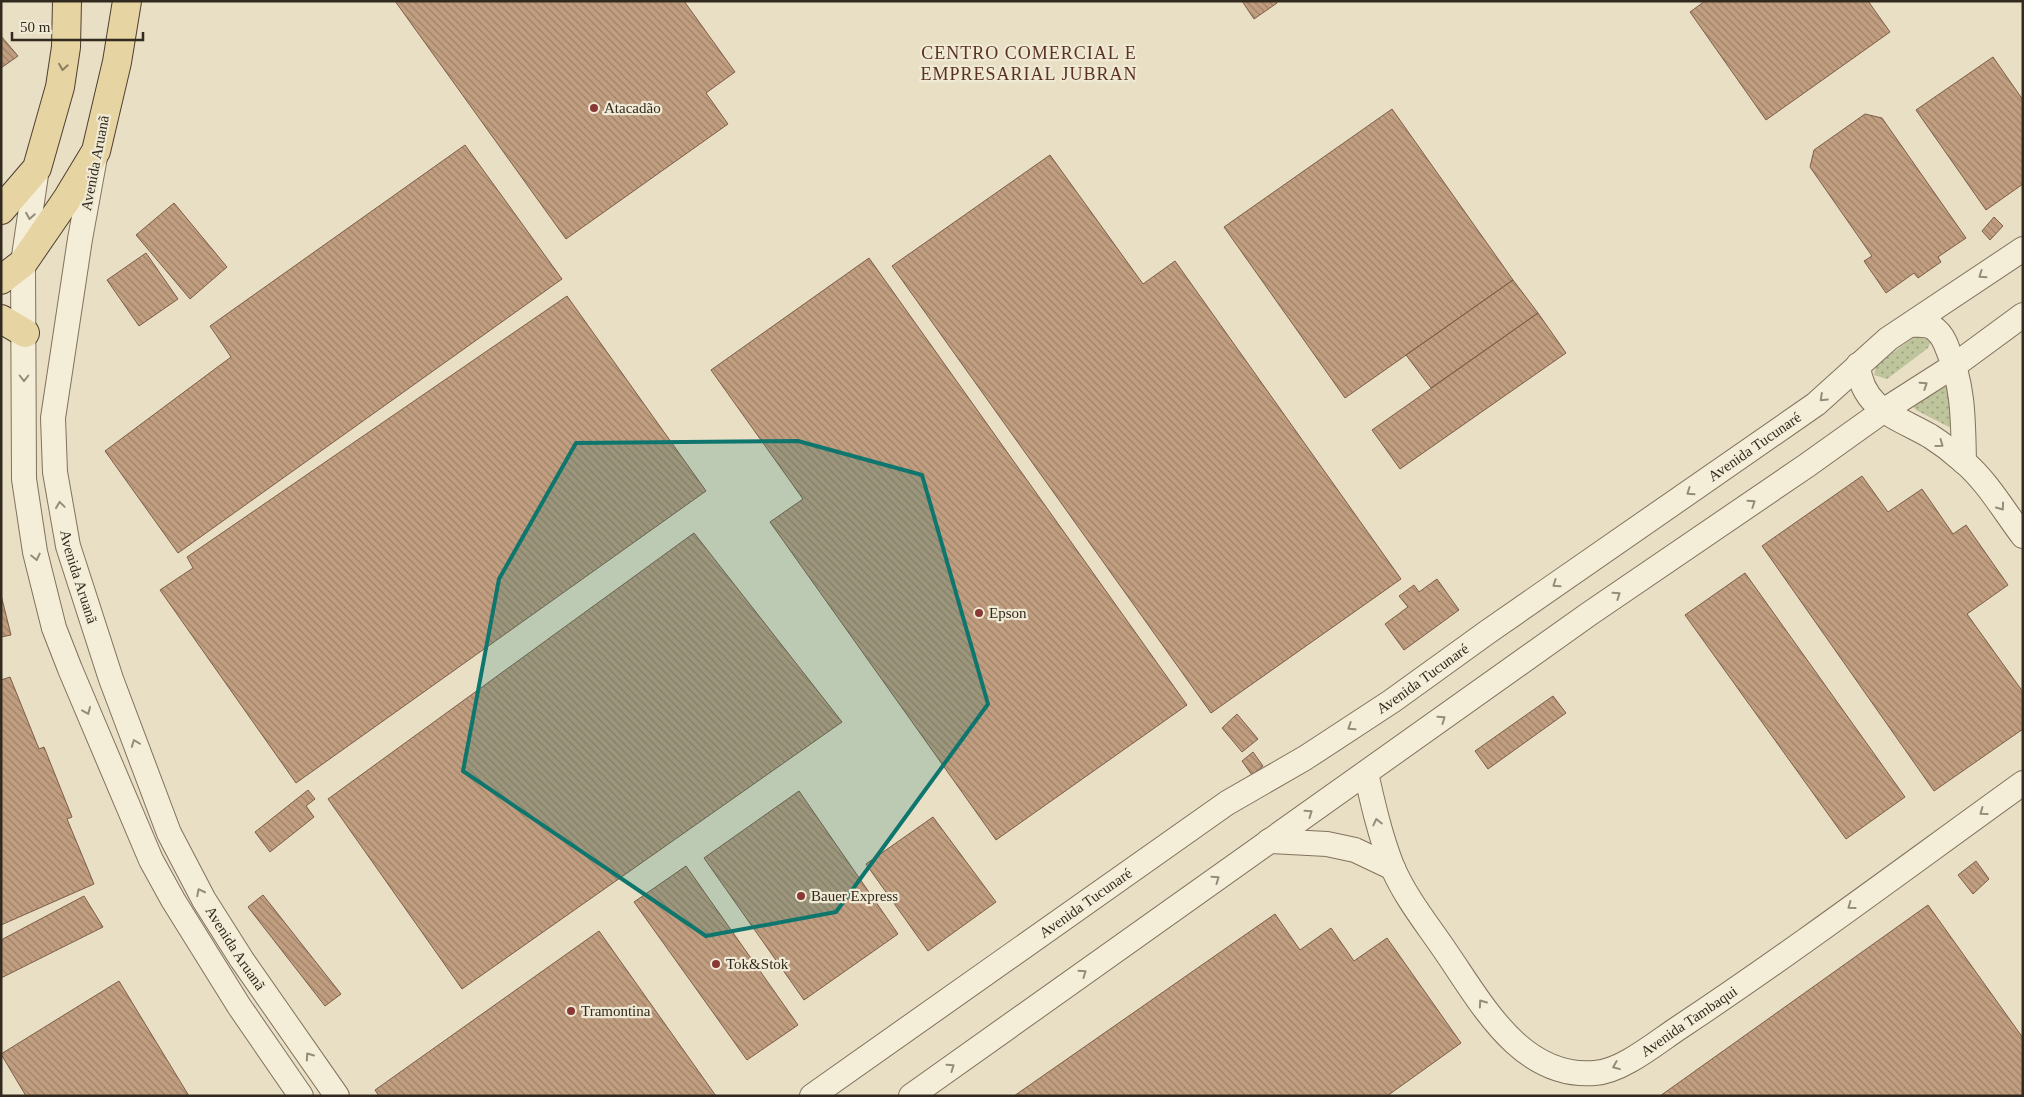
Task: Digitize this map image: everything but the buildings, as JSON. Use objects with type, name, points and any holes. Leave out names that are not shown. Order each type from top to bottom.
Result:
[{"type":"main road","name":"Avenida Aruanã","points":[[37,168],[60,87],[66,47],[67,1]]},
{"type":"main road","name":"Avenida Aruanã","points":[[96,151],[117,62],[127,1]]},
{"type":"main road","points":[[1,280],[23,263],[67,199],[96,151]]},
{"type":"main road","points":[[1,210],[37,168]]},
{"type":"main road","points":[[1,319],[25,333]]},
{"type":"street","name":"Avenida Aruanã","points":[[96,151],[80,238],[53,418],[55,472],[68,546],[111,679],[169,833],[204,900],[242,960],[337,1096]]},
{"type":"street","name":"Avenida Aruanã","points":[[37,168],[23,263],[25,333],[24,479],[35,552],[54,628],[151,860],[173,900],[239,1006],[301,1096]]},
{"type":"street","name":"Avenida Tucunaré","points":[[812,1096],[1227,803],[1305,758],[1392,701],[1816,404],[1888,339],[2023,249]]},
{"type":"street","points":[[911,1096],[1589,614],[1806,466],[1883,411],[1955,365],[2023,315]]},
{"type":"street","points":[[1910,324],[1927,325],[1937,330],[1955,365],[1961,390],[1964,462]]},
{"type":"street","points":[[1858,365],[1864,390],[1883,411],[1930,436],[1964,462],[1980,478],[2023,536]]},
{"type":"street","name":"Avenida Tambaqui","points":[[1366,773],[1379,830],[1393,868],[1407,895],[1501,1030],[1529,1054],[1554,1068],[1575,1073],[1597,1073],[1620,1066],[1714,1004],[2023,783]]},
{"type":"street","points":[[1269,841],[1327,844],[1355,850],[1393,868]]},
{"type":"highlighted area","points":[[798,441],[922,475],[988,704],[836,912],[706,936],[463,771],[499,579],[576,443]]},
{"type":"green space","points":[[1921,332],[1932,338],[1928,348],[1887,379],[1874,375],[1876,365]]},
{"type":"green space","points":[[1941,383],[1948,386],[1951,428],[1916,410],[1911,404]]},
{"type":"place","name":"Atacadão","points":[[594,108]]},
{"type":"place","name":"Epson","points":[[979,613]]},
{"type":"place","name":"Bauer Express","points":[[801,896]]},
{"type":"place","name":"Tok&Stok","points":[[716,964]]},
{"type":"place","name":"Tramontina","points":[[571,1011]]},
{"type":"district","name":"CENTRO COMERCIAL E EMPRESARIAL JUBRAN","points":[[1029,63]]}]
